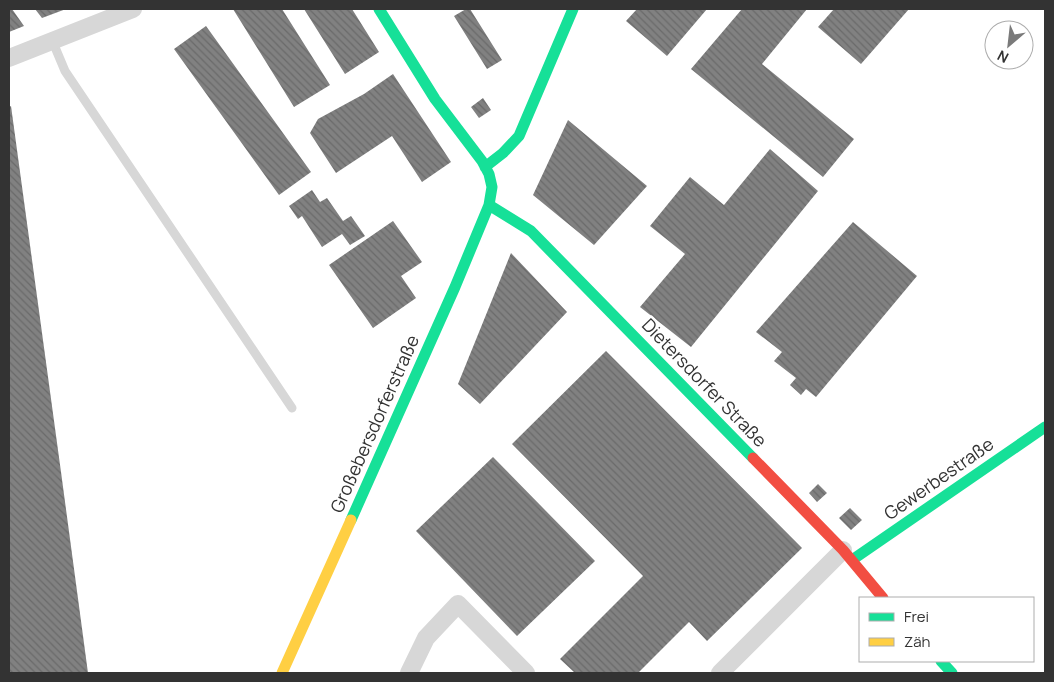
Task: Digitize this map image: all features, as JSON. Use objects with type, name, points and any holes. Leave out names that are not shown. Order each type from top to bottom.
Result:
[{"type":"street","points":[[9,58],[133,9]]},
{"type":"street","points":[[379,9],[435,99],[485,166],[508,151],[520,136],[574,9]]},
{"type":"street","name":"Großebersdorferstraße","points":[[282,673],[432,340],[489,204],[492,187],[485,166]]},
{"type":"street","name":"Dietersdorfer Straße","points":[[489,204],[531,231],[848,555],[882,597]]},
{"type":"street","name":"Gewerbestraße","points":[[848,555],[1045,427]]},
{"type":"street","points":[[720,673],[848,555]]},
{"type":"street","points":[[409,673],[426,638],[458,604],[526,673]]},
{"type":"street","points":[[942,662],[952,673]]},
{"type":"lane","points":[[52,40],[65,71],[292,408]]},
{"type":"building","points":[[9,9],[12,9],[24,26],[9,32]]},
{"type":"building","points":[[35,9],[66,9],[42,18]]},
{"type":"building","points":[[233,9],[282,9],[330,85],[294,107]]},
{"type":"building","points":[[304,9],[352,9],[379,52],[345,74]]},
{"type":"building","points":[[466,9],[470,9],[502,60],[487,69],[454,16]]},
{"type":"building","points":[[637,9],[707,9],[667,56],[626,21]]},
{"type":"building","points":[[742,9],[807,9],[762,64],[854,139],[823,177],[691,69]]},
{"type":"building","points":[[834,9],[909,9],[861,64],[818,27]]},
{"type":"building","points":[[206,26],[311,172],[279,195],[174,49]]},
{"type":"building","points":[[393,74],[451,162],[422,182],[392,136],[336,173],[310,133],[318,119],[364,94]]},
{"type":"building","points":[[483,98],[491,110],[479,118],[471,107]]},
{"type":"building","points":[[11,106],[88,673],[9,673],[9,107]]},
{"type":"building","points":[[568,120],[647,186],[594,245],[533,195]]},
{"type":"building","points":[[770,149],[818,191],[691,347],[640,307],[685,254],[650,226],[690,177],[724,205]]},
{"type":"building","points":[[312,190],[320,202],[327,198],[343,221],[351,216],[365,236],[350,245],[342,234],[322,247],[302,216],[298,219],[289,206]]},
{"type":"building","points":[[393,221],[422,262],[401,276],[416,298],[373,328],[329,265]]},
{"type":"building","points":[[853,222],[917,276],[816,397],[806,389],[801,395],[790,385],[796,378],[774,361],[782,352],[756,332]]},
{"type":"building","points":[[511,253],[567,312],[480,404],[458,384]]},
{"type":"building","points":[[606,351],[802,548],[707,641],[689,622],[638,673],[575,673],[560,659],[643,576],[512,444]]},
{"type":"building","points":[[493,457],[595,561],[517,636],[416,531]]},
{"type":"building","points":[[818,484],[827,493],[817,502],[809,493]]},
{"type":"building","points":[[850,508],[862,520],[851,530],[839,518]]},
{"type":"traffic: fast","points":[[351,520],[455,287],[489,205],[492,187],[489,174],[482,161],[435,99],[379,9]]},
{"type":"traffic: fast","points":[[485,167],[503,153],[519,136],[573,9]]},
{"type":"traffic: fast","points":[[489,205],[531,231],[753,458]]},
{"type":"traffic: fast","points":[[852,560],[1045,427]]},
{"type":"traffic: fast","points":[[942,662],[952,673]]},
{"type":"traffic: slow","points":[[282,673],[351,520]]},
{"type":"traffic: jam","points":[[753,458],[843,550],[882,597]]}]
